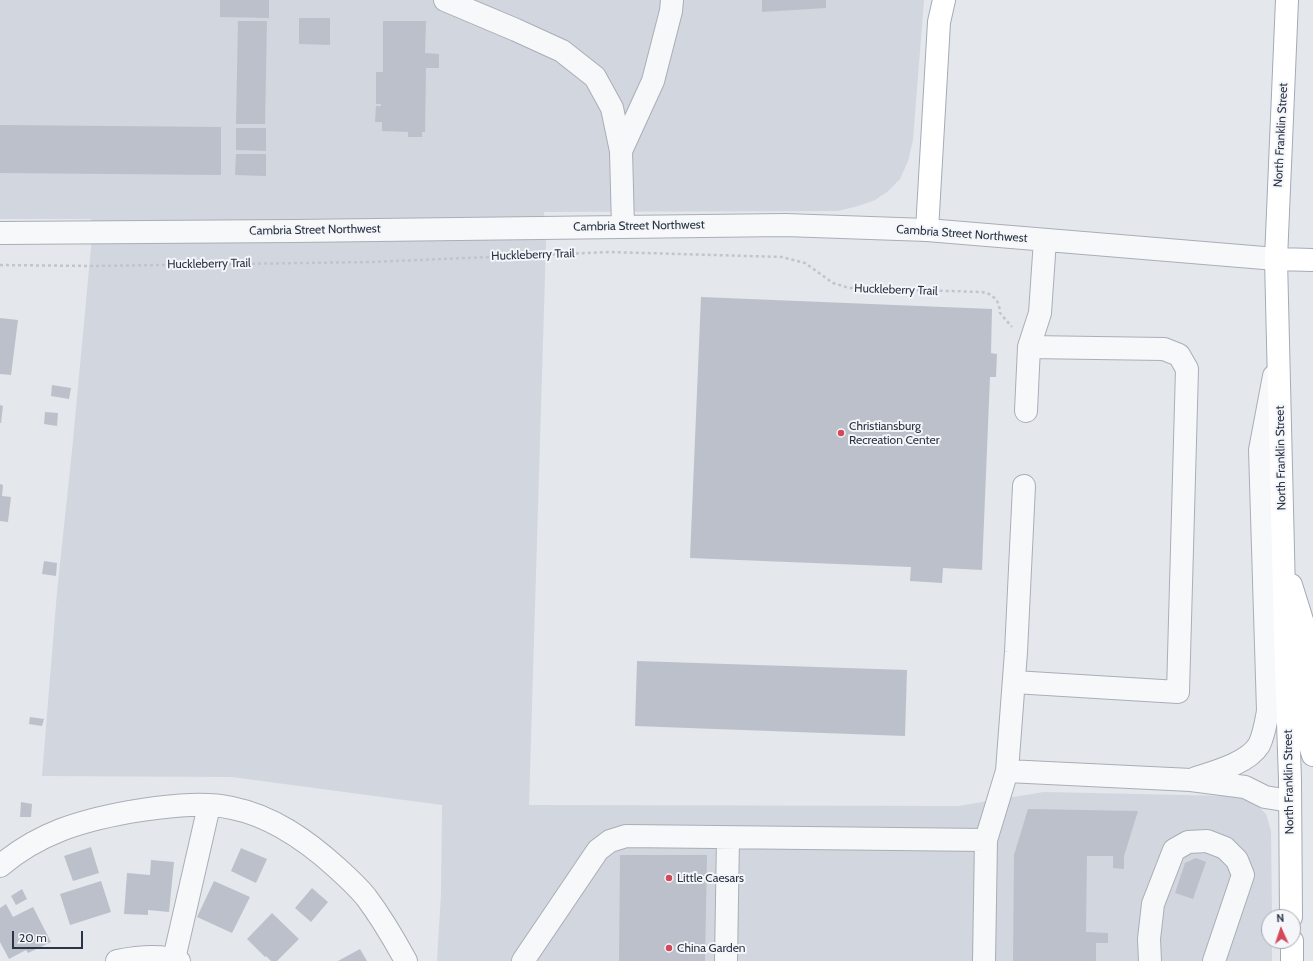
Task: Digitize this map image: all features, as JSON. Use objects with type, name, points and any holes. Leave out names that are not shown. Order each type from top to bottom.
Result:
[{"type":"main road","points":[[927,230],[939,22],[944,0]]},
{"type":"main road","name":"North Franklin Street","points":[[1287,0],[1276,258],[1292,909]]},
{"type":"main road","points":[[1276,258],[1313,260]]},
{"type":"main road","points":[[1283,559],[1307,636],[1310,745],[1313,755]]},
{"type":"main road","points":[[1292,949],[1292,961]]},
{"type":"street","points":[[445,0],[562,51],[595,77],[612,108],[621,151],[623,226]]},
{"type":"street","points":[[621,151],[654,82],[671,11],[672,0]]},
{"type":"street","name":"Cambria Street Northwest","points":[[0,233],[785,225],[927,230],[1276,258]]},
{"type":"street","points":[[1026,411],[1029,347],[1040,313],[1044,240]]},
{"type":"street","points":[[1014,682],[1178,692],[1187,369],[1179,355],[1164,349],[1029,347]]},
{"type":"street","points":[[1191,780],[1227,767],[1247,756],[1258,745],[1264,729],[1268,711],[1260,450],[1278,353]]},
{"type":"street","points":[[984,961],[986,840],[1007,771],[1014,682],[1024,486]]},
{"type":"street","points":[[1007,771],[1191,780],[1245,787],[1265,797],[1290,801]]},
{"type":"street","points":[[0,866],[25,847],[49,834],[76,824],[107,816],[189,806],[230,807],[254,813],[277,824],[325,858],[365,896],[381,919],[406,961]]},
{"type":"street","points":[[117,961],[143,956],[177,960],[208,806]]},
{"type":"street","points":[[524,961],[598,850],[610,841],[626,836],[986,840]]},
{"type":"street","points":[[726,961],[728,838]]},
{"type":"street","points":[[1150,961],[1149,939],[1153,904],[1174,850],[1188,842],[1208,841],[1225,848],[1237,860],[1242,874],[1214,961]]},
{"type":"path","name":"Huckleberry Trail","points":[[0,265],[93,266],[372,262],[610,252],[782,257],[805,263],[832,283],[849,288],[982,292],[989,294],[996,299],[999,305],[1000,313],[1029,347]]},
{"type":"shaded area","points":[[0,0],[924,0],[913,140],[908,161],[900,179],[887,192],[875,200],[838,211],[544,212],[546,242],[529,805],[958,806],[1044,792],[1231,796],[1244,798],[1255,803],[1266,814],[1271,831],[1272,909],[1261,909],[1261,949],[1272,949],[1272,961],[437,961],[441,894],[442,805],[232,777],[42,776],[57,592],[91,248],[91,219],[0,219]]},
{"type":"building","points":[[220,0],[269,0],[269,18],[220,17]]},
{"type":"building","points":[[762,0],[826,0],[826,8],[762,12]]},
{"type":"building","points":[[299,18],[330,18],[330,45],[299,44]]},
{"type":"building","points":[[238,21],[267,21],[265,124],[236,124]]},
{"type":"building","points":[[383,21],[426,21],[425,53],[439,54],[439,68],[426,68],[425,132],[422,132],[422,137],[408,137],[408,132],[382,131],[382,122],[375,122],[376,106],[381,106],[381,104],[376,104],[376,72],[383,72]]},
{"type":"building","points":[[0,125],[221,127],[221,175],[0,173]]},
{"type":"building","points":[[236,128],[266,128],[266,151],[236,150]]},
{"type":"building","points":[[236,154],[266,154],[266,176],[235,175]]},
{"type":"building","name":"Christiansburg Recreation Center","points":[[701,297],[992,309],[991,353],[997,354],[996,377],[990,377],[982,570],[943,568],[942,583],[910,581],[911,567],[690,558]]},
{"type":"building","points":[[0,318],[18,320],[11,375],[0,374]]},
{"type":"building","points":[[52,385],[71,388],[69,399],[51,396]]},
{"type":"building","points":[[0,405],[3,406],[1,423],[0,423]]},
{"type":"building","points":[[45,412],[58,413],[57,426],[44,424]]},
{"type":"building","points":[[0,484],[3,485],[2,496],[11,497],[8,522],[0,521]]},
{"type":"building","points":[[44,561],[57,563],[56,576],[42,574]]},
{"type":"building","points":[[637,661],[907,670],[905,736],[635,726]]},
{"type":"building","points":[[30,717],[44,719],[42,726],[29,724]]},
{"type":"building","points":[[21,802],[32,804],[31,817],[20,817]]},
{"type":"building","points":[[1028,809],[1138,811],[1124,856],[1124,869],[1113,868],[1113,856],[1087,856],[1086,932],[1108,933],[1108,943],[1096,943],[1096,961],[1013,961],[1014,855]]},
{"type":"building","points":[[91,847],[99,873],[73,881],[64,856]]},
{"type":"building","points":[[241,848],[267,859],[256,883],[231,871]]},
{"type":"building","points":[[620,855],[707,855],[705,961],[619,961]]},
{"type":"building","points":[[1196,858],[1206,862],[1193,899],[1175,893],[1185,863]]},
{"type":"building","points":[[151,860],[174,862],[169,912],[148,910],[148,915],[124,914],[127,873],[150,875]]},
{"type":"building","points":[[101,881],[111,912],[70,925],[60,894]]},
{"type":"building","points":[[214,881],[250,897],[232,933],[197,917]]},
{"type":"building","points":[[312,888],[328,902],[311,922],[295,908]]},
{"type":"building","points":[[22,889],[27,899],[16,905],[11,896]]},
{"type":"building","points":[[6,904],[13,917],[33,907],[51,942],[28,953],[26,950],[9,959],[0,942],[0,908]]},
{"type":"building","points":[[272,913],[299,939],[277,961],[271,961],[266,956],[265,957],[247,939]]},
{"type":"building","points":[[360,949],[367,961],[338,961]]},
{"type":"place","name":"Christiansburg Recreation Center","points":[[841,433]]},
{"type":"place","name":"Little Caesars","points":[[669,878]]},
{"type":"place","name":"China Garden","points":[[669,948]]}]
